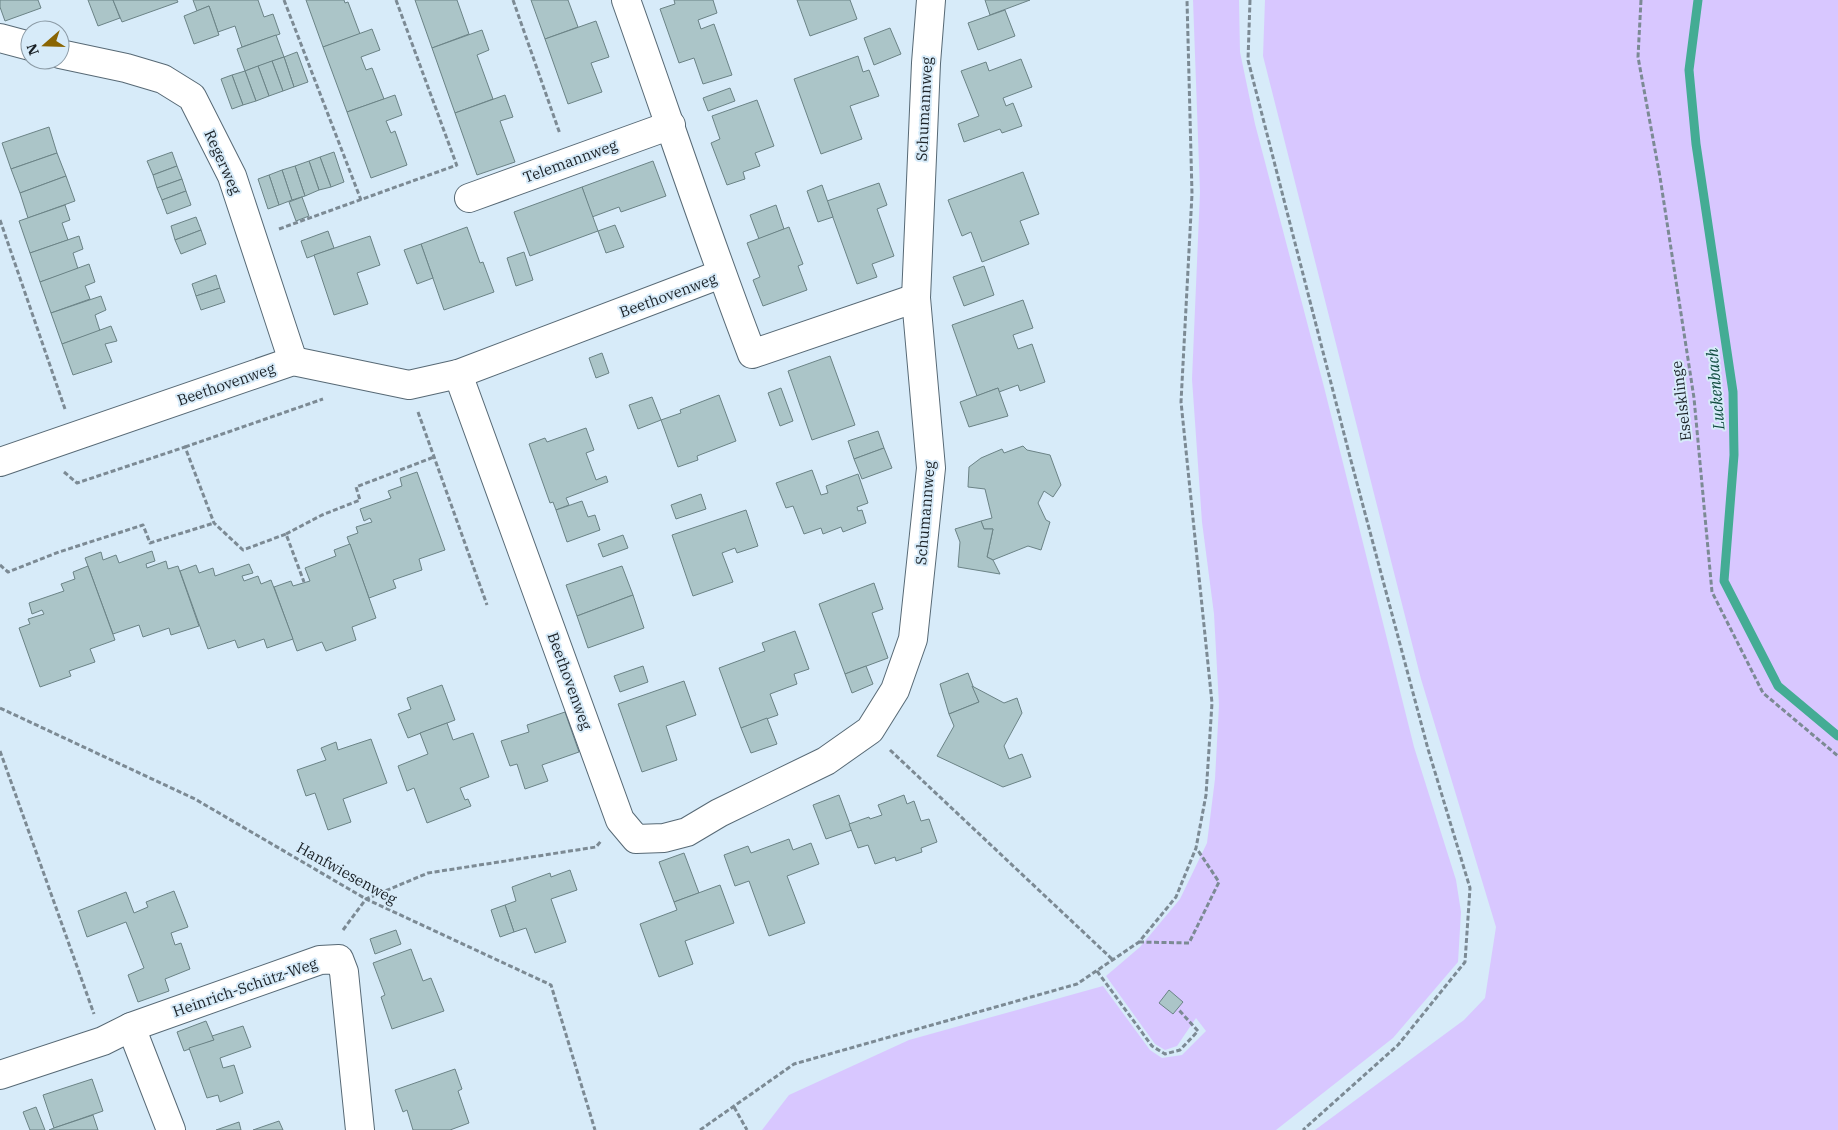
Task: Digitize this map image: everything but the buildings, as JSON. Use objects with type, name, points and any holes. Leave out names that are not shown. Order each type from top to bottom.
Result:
[{"type":"street","points":[[626,0],[671,125],[721,274]]},
{"type":"street","name":"Schumannweg","points":[[620,820],[636,839],[664,838],[687,832],[826,761],[870,730],[895,690],[913,639],[931,468],[916,298],[926,63],[931,0]]},
{"type":"street","points":[[0,38],[20,43]]},
{"type":"street","name":"Regerweg","points":[[70,56],[126,68],[163,79],[192,97],[232,176],[293,361]]},
{"type":"street","name":"Telemannweg","points":[[468,198],[671,125]]},
{"type":"street","name":"Beethovenweg","points":[[0,462],[293,361],[410,385],[458,374],[721,274],[752,354],[916,298]]},
{"type":"street","name":"Beethovenweg","points":[[458,374],[620,820]]},
{"type":"street","name":"Heinrich-Schütz-Weg","points":[[0,1075],[104,1041],[131,1026],[320,960],[339,960],[344,972],[360,1130]]},
{"type":"street","points":[[131,1026],[171,1130]]},
{"type":"path","points":[[284,0],[361,200]]},
{"type":"path","points":[[396,0],[468,198]]},
{"type":"path","points":[[513,0],[570,161]]},
{"type":"path","points":[[700,1130],[794,1064],[1077,984],[1139,942],[1176,897],[1196,848],[1206,795],[1212,703],[1181,402],[1192,194],[1187,0]]},
{"type":"path","points":[[1250,0],[1248,60],[1428,749],[1470,888],[1464,962],[1398,1045],[1303,1130]]},
{"type":"path","name":"Eselsklinge","points":[[1641,0],[1638,57],[1660,176],[1694,398],[1712,592],[1763,693],[1838,756]]},
{"type":"path","points":[[253,238],[457,165]]},
{"type":"path","points":[[0,220],[74,436]]},
{"type":"path","points":[[37,449],[77,483],[323,399]]},
{"type":"path","points":[[415,404],[486,605]]},
{"type":"path","points":[[185,447],[214,522],[243,550],[286,534],[322,515],[360,500],[356,487],[434,456]]},
{"type":"path","points":[[0,565],[8,572],[59,552],[143,525],[150,543],[214,522]]},
{"type":"path","points":[[286,534],[304,582]]},
{"type":"path","name":"Hanfwiesenweg","points":[[0,708],[195,799],[366,898],[551,986],[595,1130]]},
{"type":"path","points":[[870,730],[1114,960]]},
{"type":"path","points":[[0,751],[104,1041]]},
{"type":"path","points":[[366,898],[428,874],[596,847],[620,820]]},
{"type":"path","points":[[1139,942],[1189,943],[1219,882],[1196,848]]},
{"type":"path","points":[[1097,971],[1152,1046],[1165,1054],[1180,1050],[1198,1031],[1178,1009]]},
{"type":"path","points":[[734,1107],[746,1130]]},
{"type":"shaded area","points":[[1193,0],[1239,0],[1240,52],[1255,124],[1324,387],[1414,747],[1456,880],[1461,912],[1458,962],[1393,1038],[1276,1130],[762,1130],[789,1095],[909,1040],[1103,986],[1150,1050],[1162,1058],[1182,1055],[1206,1031],[1196,1018],[1177,1046],[1165,1050],[1155,1044],[1106,976],[1140,947],[1180,899],[1207,843],[1215,779],[1219,705],[1214,614],[1202,522],[1192,379],[1200,192]]},
{"type":"shaded area","points":[[1265,0],[1838,0],[1838,1130],[1315,1130],[1464,1020],[1485,998],[1496,927],[1421,679],[1263,56]]},
{"type":"waterway","name":"Luckenbach","points":[[1698,0],[1689,70],[1696,144],[1733,392],[1734,455],[1724,581],[1778,686],[1838,736]]}]
